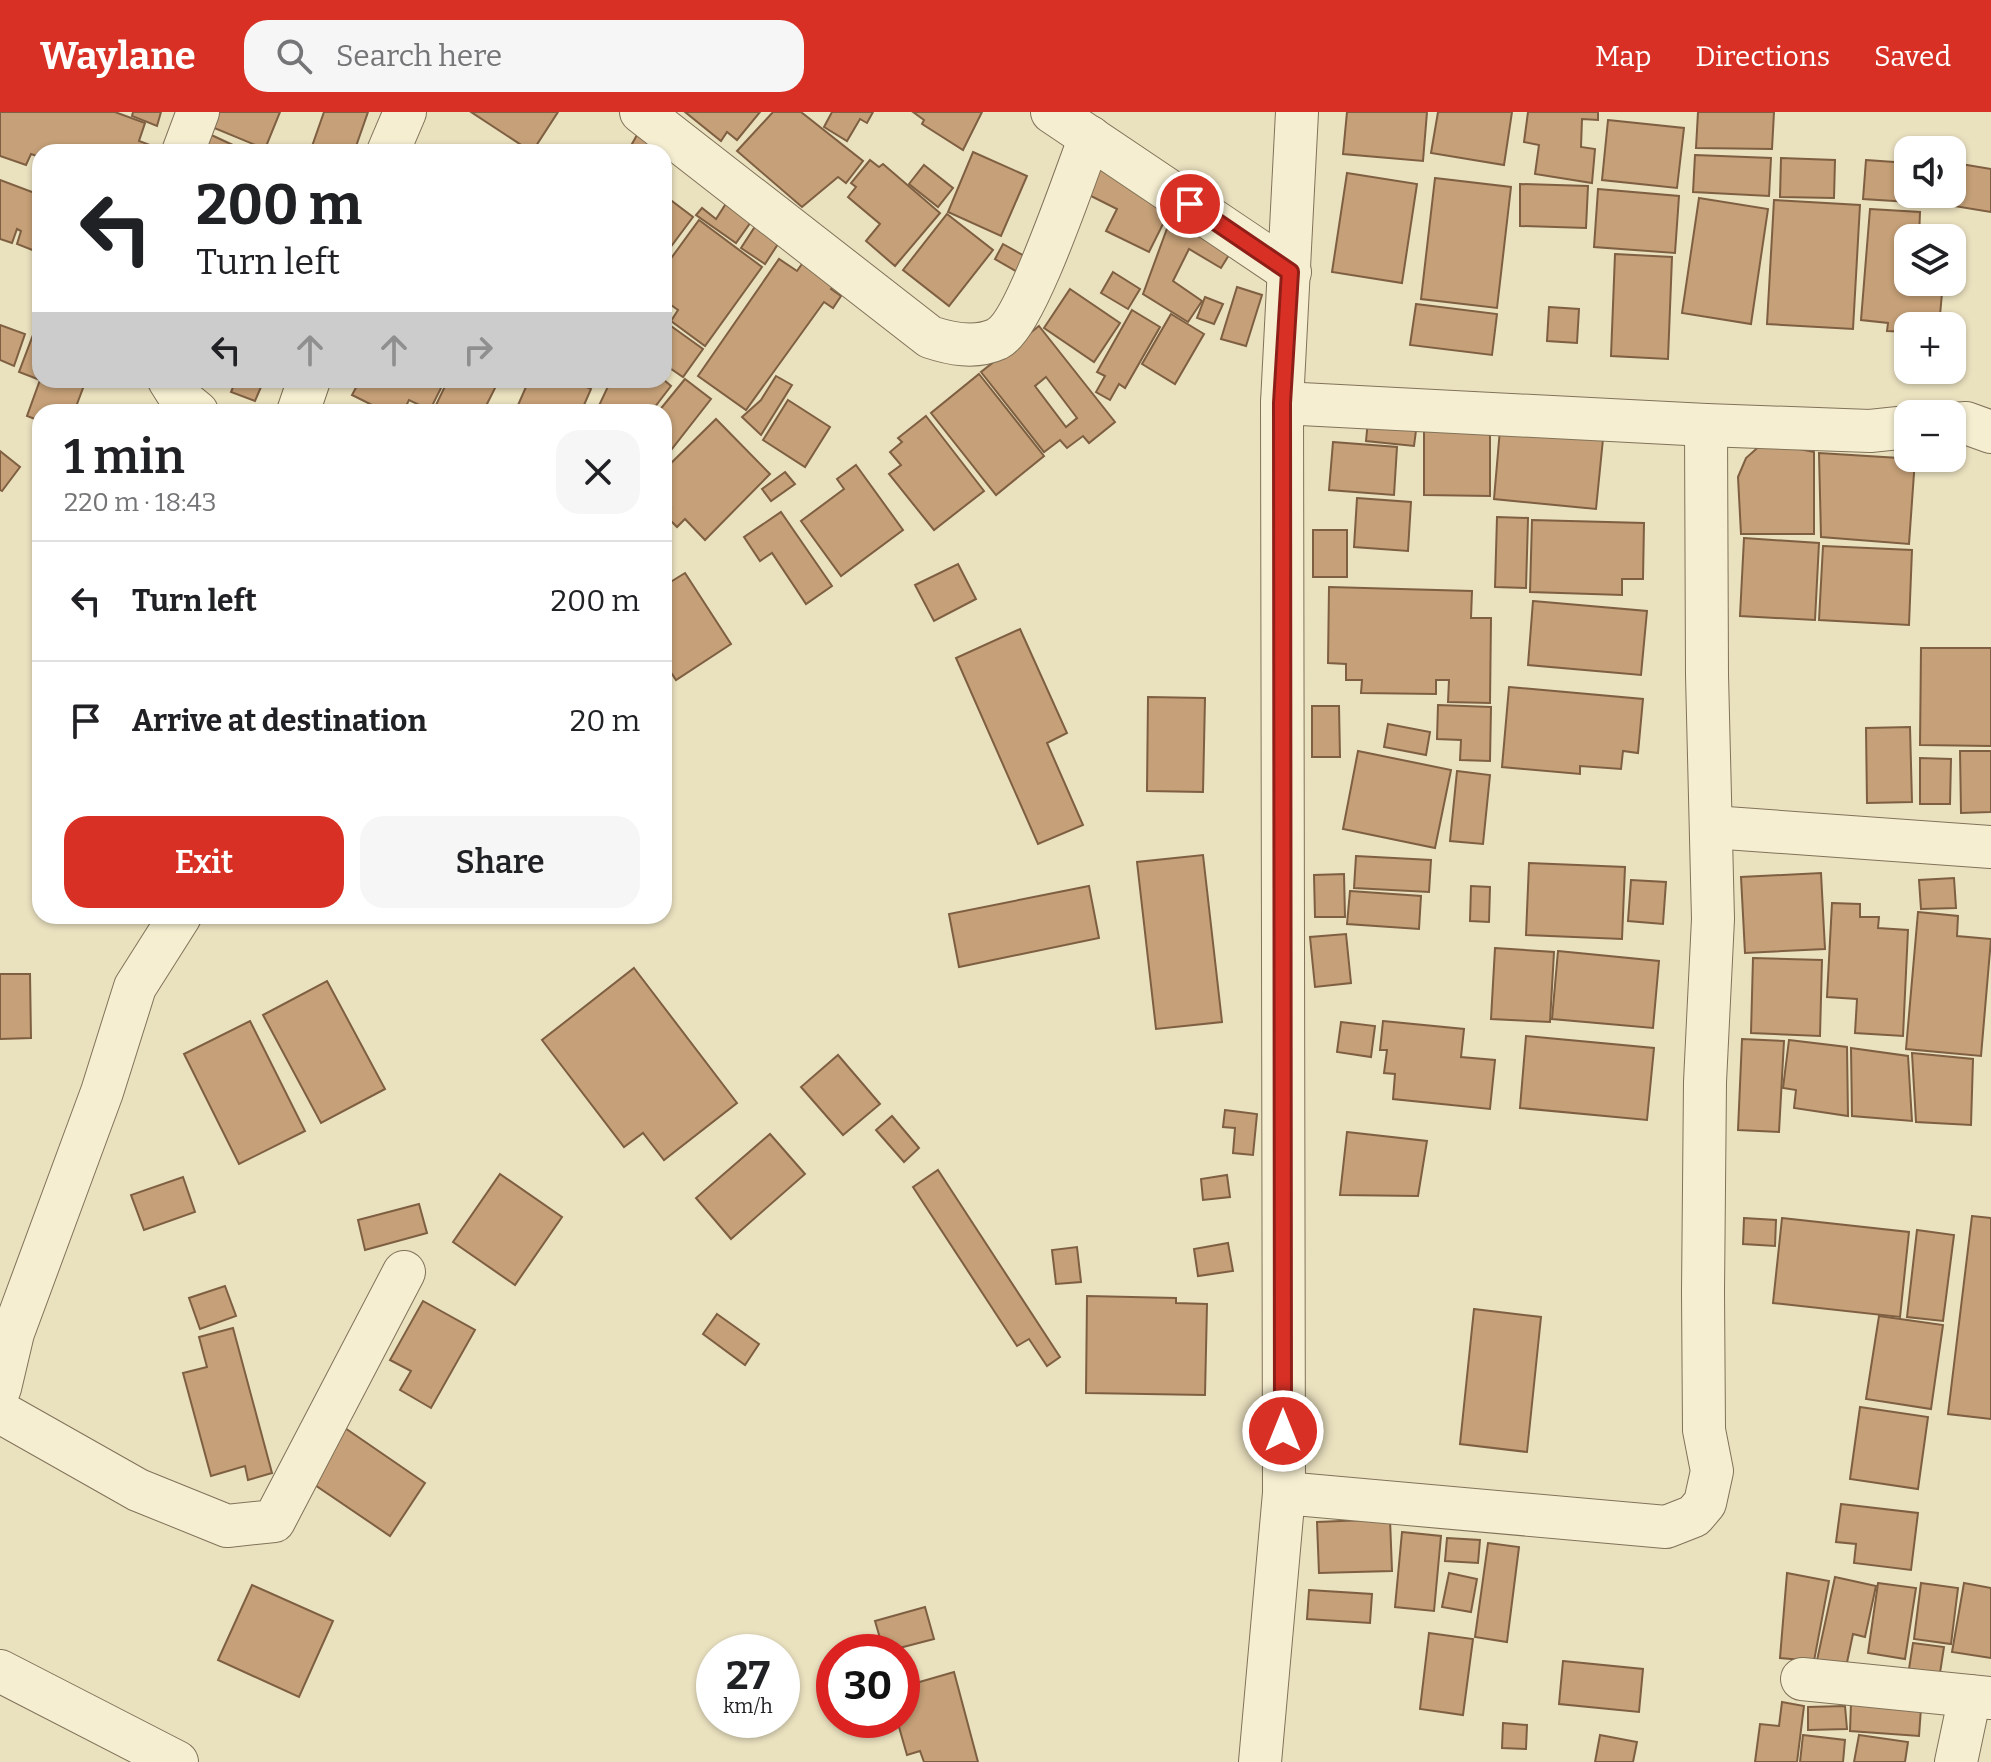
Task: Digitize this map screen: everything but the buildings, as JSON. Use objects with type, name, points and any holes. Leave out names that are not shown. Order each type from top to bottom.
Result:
[{"type":"street","points":[[186,144],[198,112]]},
{"type":"street","points":[[391,144],[405,112]]},
{"type":"street","points":[[641,112],[930,337],[952,344],[978,345],[1000,338],[1026,300],[1090,137]]},
{"type":"street","points":[[1052,112],[1290,272]]},
{"type":"street","points":[[1260,1762],[1284,1493],[1282,403],[1297,112]]},
{"type":"street","points":[[174,388],[187,404]]},
{"type":"street","points":[[1282,403],[1706,425],[1870,431],[1894,428]]},
{"type":"street","points":[[1966,423],[1991,432]]},
{"type":"street","points":[[1284,1493],[1666,1527],[1694,1516],[1705,1503],[1712,1471],[1704,1430],[1703,1292],[1705,1082],[1713,919],[1707,675],[1706,425]]},
{"type":"street","points":[[1712,827],[1991,847]]},
{"type":"street","points":[[0,1388],[13,1333],[97,1107],[135,987],[175,924]]},
{"type":"street","points":[[0,1412],[138,1490],[227,1526],[274,1521],[404,1272]]},
{"type":"street","points":[[0,1671],[177,1762]]},
{"type":"street","points":[[1802,1679],[1980,1697],[1956,1762]]},
{"type":"route","points":[[1190,204],[1290,272],[1282,403],[1283,1431]]}]
